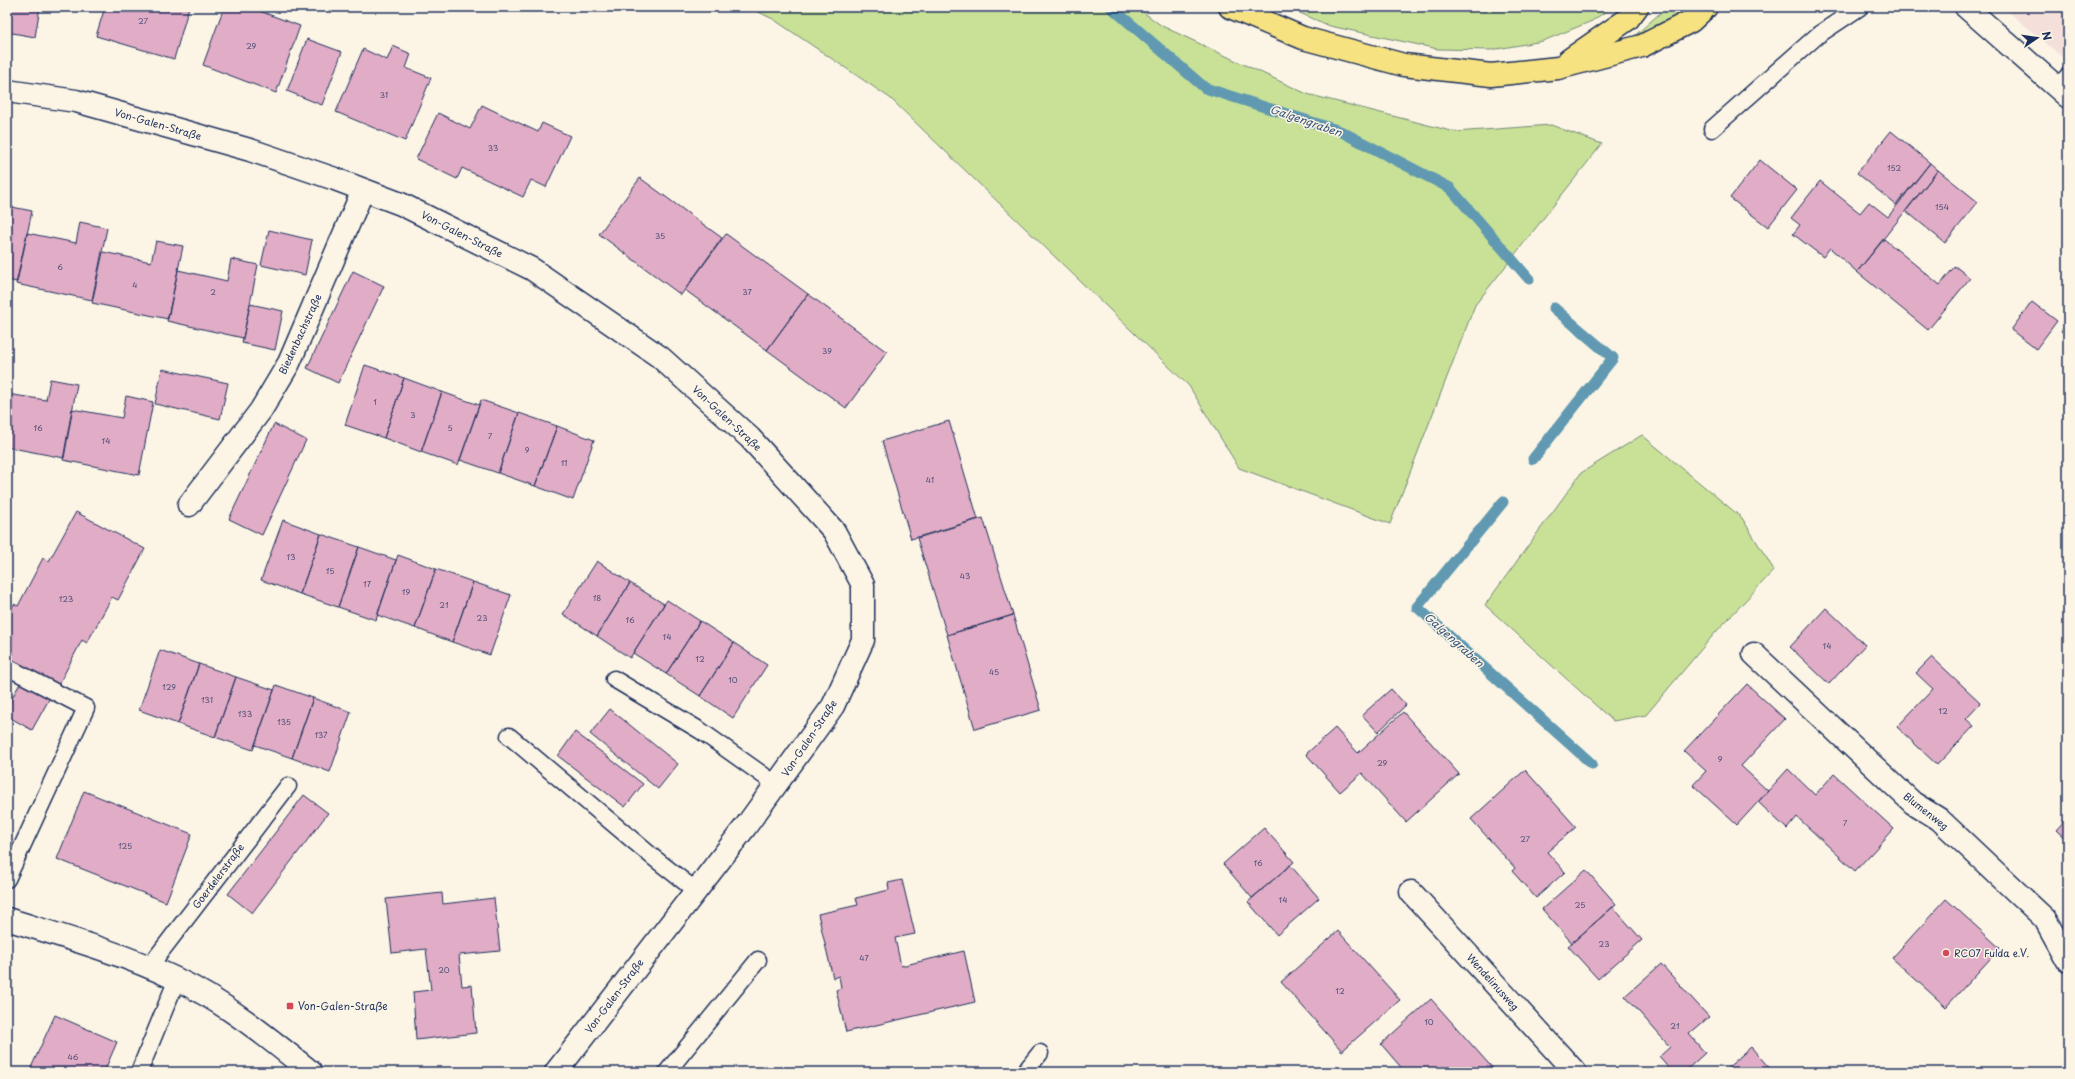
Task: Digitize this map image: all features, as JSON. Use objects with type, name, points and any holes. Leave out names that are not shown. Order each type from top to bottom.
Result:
[{"type":"highway","points":[[1230,7],[1303,38],[1404,65],[1491,75],[1558,68],[1642,46],[1691,21],[1706,7]]},
{"type":"highway","points":[[1558,68],[1628,19],[1637,7]]},
{"type":"street","points":[[1966,7],[2064,87]]},
{"type":"street","name":"Von-Galen-Straße","points":[[7,91],[76,102],[250,150],[335,179],[401,204],[532,269],[660,357],[750,438],[834,531],[862,586],[864,640],[833,706],[776,785],[556,1072]]},
{"type":"street","name":"Biedenbachstraße","points":[[189,505],[261,410],[289,363],[363,190]]},
{"type":"street","name":"Blumenweg","points":[[1754,654],[1913,803],[1939,819],[2045,919],[2068,961]]},
{"type":"street","name":"Wendelinusweg","points":[[1411,892],[1575,1072]]},
{"type":"street","points":[[7,919],[106,951],[177,979],[248,1024],[311,1072]]},
{"type":"lane","points":[[1712,129],[1818,35],[1860,7]]},
{"type":"lane","points":[[7,667],[86,708],[7,879]]},
{"type":"lane","points":[[614,679],[701,731],[776,785]]},
{"type":"lane","points":[[509,736],[654,858],[695,890]]},
{"type":"lane","name":"Goerdelerstraße","points":[[149,967],[288,786]]},
{"type":"lane","points":[[667,1072],[758,960]]},
{"type":"lane","points":[[140,1072],[177,979]]},
{"type":"lane","points":[[1025,1072],[1040,1053]]},
{"type":"shaded area","points":[[2003,7],[2068,7],[2068,62]]},
{"type":"green space","points":[[748,7],[1136,7],[1162,26],[1307,94],[1455,132],[1551,125],[1602,144],[1475,305],[1390,524],[1239,468],[1189,386],[890,98],[773,19]]},
{"type":"green space","points":[[1286,7],[1612,7],[1592,21],[1543,41],[1491,50],[1438,49],[1330,26]]},
{"type":"green space","points":[[1667,7],[1686,7],[1668,21],[1634,40],[1632,38]]},
{"type":"green space","points":[[1642,435],[1742,518],[1774,570],[1715,633],[1646,715],[1613,721],[1485,605],[1581,473]]},
{"type":"building","points":[[7,7],[40,7],[35,37],[7,32]]},
{"type":"building","points":[[105,7],[189,7],[174,59],[96,36]]},
{"type":"building","points":[[224,7],[249,7],[300,26],[276,93],[203,65]]},
{"type":"building","points":[[307,39],[342,52],[322,105],[287,91]]},
{"type":"building","points":[[393,46],[411,54],[406,68],[431,78],[405,141],[336,112],[363,49],[387,60]]},
{"type":"building","points":[[482,105],[538,132],[542,123],[570,136],[546,187],[531,180],[523,197],[462,168],[457,179],[416,159],[438,113],[470,129]]},
{"type":"building","points":[[1891,131],[1930,163],[1896,205],[1857,173]]},
{"type":"building","points":[[1760,160],[1797,190],[1768,227],[1730,198]]},
{"type":"building","points":[[1930,163],[1938,170],[1857,272],[1830,248],[1823,257],[1793,234],[1800,225],[1791,218],[1820,181],[1860,213],[1869,202],[1888,217]]},
{"type":"building","points":[[1938,170],[1978,202],[1945,243],[1906,211]]},
{"type":"building","points":[[640,178],[722,238],[681,295],[599,234]]},
{"type":"building","points":[[7,206],[32,211],[17,282],[7,280]]},
{"type":"building","points":[[80,222],[107,228],[92,300],[16,284],[27,233],[76,243]]},
{"type":"building","points":[[269,230],[312,240],[305,275],[261,265]]},
{"type":"building","points":[[726,234],[808,294],[767,350],[685,290]]},
{"type":"building","points":[[1884,239],[1940,285],[1955,266],[1970,278],[1928,330],[1857,272]]},
{"type":"building","points":[[156,241],[183,246],[168,319],[92,303],[103,252],[151,262]]},
{"type":"building","points":[[231,259],[258,265],[243,338],[167,321],[178,270],[227,281]]},
{"type":"building","points":[[353,271],[384,286],[338,383],[307,368]]},
{"type":"building","points":[[808,294],[887,352],[846,408],[767,350]]},
{"type":"building","points":[[2032,302],[2057,321],[2036,349],[2011,330]]},
{"type":"building","points":[[250,304],[283,311],[275,350],[242,343]]},
{"type":"building","points":[[2068,323],[2068,336],[2061,331]]},
{"type":"building","points":[[365,365],[404,378],[384,438],[345,425]]},
{"type":"building","points":[[162,369],[228,383],[220,419],[155,404]]},
{"type":"building","points":[[404,378],[442,392],[421,452],[384,438]]},
{"type":"building","points":[[50,379],[77,384],[64,458],[7,447],[7,394],[46,400]]},
{"type":"building","points":[[442,392],[479,405],[458,465],[421,452]]},
{"type":"building","points":[[126,396],[153,402],[139,475],[63,460],[72,409],[122,418]]},
{"type":"building","points":[[481,400],[519,413],[498,473],[460,460]]},
{"type":"building","points":[[519,413],[557,426],[535,486],[498,473]]},
{"type":"building","points":[[949,421],[978,519],[911,539],[882,441]]},
{"type":"building","points":[[274,424],[306,440],[262,535],[229,519]]},
{"type":"building","points":[[557,426],[594,440],[573,500],[535,486]]},
{"type":"building","points":[[76,512],[145,549],[118,600],[112,597],[87,643],[82,640],[58,686],[7,660],[7,616],[14,604],[18,606],[43,558],[49,561]]},
{"type":"building","points":[[983,518],[1013,615],[947,635],[917,538]]},
{"type":"building","points":[[283,520],[321,534],[300,594],[261,580]]},
{"type":"building","points":[[321,534],[359,547],[338,607],[300,594]]},
{"type":"building","points":[[359,547],[396,560],[376,620],[338,607]]},
{"type":"building","points":[[398,555],[436,569],[415,628],[377,615]]},
{"type":"building","points":[[597,561],[630,583],[597,636],[563,614]]},
{"type":"building","points":[[436,569],[473,582],[452,642],[415,628]]},
{"type":"building","points":[[473,582],[511,595],[490,655],[452,642]]},
{"type":"building","points":[[630,583],[664,604],[630,658],[597,636]]},
{"type":"building","points":[[667,600],[700,621],[666,674],[633,653]]},
{"type":"building","points":[[1826,608],[1865,645],[1829,684],[1790,647]]},
{"type":"building","points":[[1013,615],[1041,710],[975,729],[947,635]]},
{"type":"building","points":[[700,621],[734,643],[700,696],[666,674]]},
{"type":"building","points":[[734,643],[767,665],[733,718],[700,696]]},
{"type":"building","points":[[160,650],[199,664],[178,724],[139,710]]},
{"type":"building","points":[[1932,657],[1981,703],[1966,719],[1974,726],[1937,765],[1897,727],[1933,689],[1916,673]]},
{"type":"building","points":[[199,664],[236,677],[215,737],[178,724]]},
{"type":"building","points":[[236,677],[274,690],[253,750],[215,737]]},
{"type":"building","points":[[23,678],[52,694],[32,730],[7,716],[7,707]]},
{"type":"building","points":[[1747,684],[1785,719],[1741,766],[1768,791],[1737,825],[1693,785],[1706,771],[1684,751]]},
{"type":"building","points":[[276,685],[313,698],[292,758],[255,745]]},
{"type":"building","points":[[1391,689],[1406,705],[1378,732],[1362,715]]},
{"type":"building","points":[[313,698],[351,712],[330,772],[292,758]]},
{"type":"building","points":[[610,709],[678,764],[658,789],[590,734]]},
{"type":"building","points":[[1403,712],[1459,774],[1406,822],[1362,773],[1340,792],[1306,754],[1335,728],[1358,753]]},
{"type":"building","points":[[575,732],[643,784],[625,807],[558,756]]},
{"type":"building","points":[[1788,769],[1815,795],[1834,774],[1894,829],[1855,871],[1797,817],[1787,829],[1758,802]]},
{"type":"building","points":[[1525,770],[1576,827],[1547,852],[1565,872],[1536,898],[1512,871],[1515,868],[1471,819]]},
{"type":"building","points":[[84,791],[192,834],[166,902],[57,859]]},
{"type":"building","points":[[304,795],[328,813],[252,913],[228,894]]},
{"type":"building","points":[[2068,817],[2068,841],[2056,830]]},
{"type":"building","points":[[1264,828],[1294,862],[1252,898],[1223,864]]},
{"type":"building","points":[[1290,865],[1319,898],[1277,935],[1248,902]]},
{"type":"building","points":[[1586,870],[1616,904],[1572,943],[1542,909]]},
{"type":"building","points":[[902,880],[915,934],[895,938],[901,966],[964,951],[975,1002],[846,1032],[836,990],[841,988],[839,976],[833,978],[818,914],[858,905],[856,898],[889,890],[888,883]]},
{"type":"building","points":[[442,893],[443,904],[494,898],[500,951],[459,955],[462,986],[472,985],[476,1033],[416,1040],[413,992],[431,990],[426,949],[392,953],[386,899]]},
{"type":"building","name":"RC07 Fulda e.V.","points":[[1946,899],[2000,948],[1946,1007],[1892,958]]},
{"type":"building","points":[[1613,907],[1642,940],[1598,979],[1568,946]]},
{"type":"building","points":[[1338,931],[1400,1000],[1342,1051],[1281,982]]},
{"type":"building","points":[[1661,964],[1709,1017],[1689,1034],[1705,1053],[1684,1072],[1672,1072],[1659,1057],[1670,1047],[1625,996]]},
{"type":"building","points":[[1431,999],[1496,1072],[1405,1072],[1381,1044]]},
{"type":"building","points":[[55,1015],[117,1042],[104,1072],[29,1072]]},
{"type":"building","points":[[1751,1047],[1773,1072],[1723,1072]]},
{"type":"waterway","name":"Galgengraben","points":[[1111,7],[1205,88],[1340,131],[1450,188],[1529,279]]},
{"type":"waterway","name":"Galgengraben","points":[[1533,459],[1613,358],[1554,308]]},
{"type":"waterway","name":"Galgengraben","points":[[1503,502],[1417,607],[1592,764]]},
{"type":"place","name":"RC07 Fulda e.V.","points":[[1946,953]]},
{"type":"place","name":"Von-Galen-Straße","points":[[290,1006]]}]
